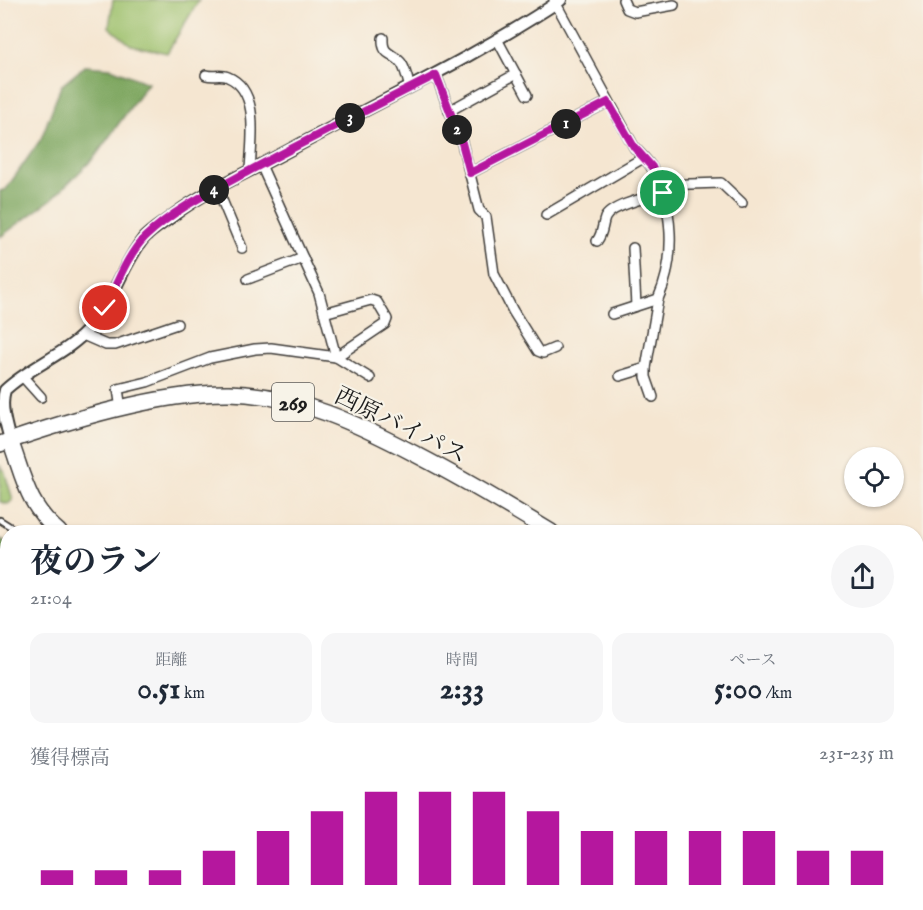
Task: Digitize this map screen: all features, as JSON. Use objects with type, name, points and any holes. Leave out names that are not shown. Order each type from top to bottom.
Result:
[{"type":"highway","name":"西原バイパス","points":[[5,442],[121,409],[166,399],[230,393],[275,398],[331,413],[396,444],[453,474],[538,525]]},
{"type":"highway","points":[[5,442],[34,504],[51,525]]},
{"type":"street","points":[[623,0],[627,9],[635,12],[674,5]]},
{"type":"street","points":[[5,442],[1,396],[10,385],[83,335],[105,308],[123,269],[144,238],[177,212],[218,188],[436,75],[557,1],[608,102],[634,147],[652,167],[670,217],[669,259],[658,299],[646,368],[646,377],[653,397]]},
{"type":"street","points":[[383,38],[382,46],[386,52],[401,63],[410,88]]},
{"type":"street","points":[[497,39],[527,94]]},
{"type":"street","points":[[450,111],[516,74]]},
{"type":"street","points":[[206,75],[225,75],[236,81],[251,103],[250,171]]},
{"type":"street","points":[[436,75],[462,143],[479,210],[486,217],[494,274],[513,311],[538,351],[543,353],[555,348]]},
{"type":"street","points":[[470,173],[608,102]]},
{"type":"street","points":[[546,215],[643,158]]},
{"type":"street","points":[[261,165],[319,293],[336,357]]},
{"type":"street","points":[[597,241],[603,233],[606,216],[615,208],[661,189],[721,183],[742,203]]},
{"type":"street","points":[[218,188],[242,248]]},
{"type":"street","points":[[633,248],[636,306]]},
{"type":"street","points":[[248,279],[303,258]]},
{"type":"street","points":[[612,314],[658,299]]},
{"type":"street","points":[[324,313],[371,300],[377,302],[387,319],[385,324],[336,357]]},
{"type":"street","points":[[83,335],[106,345],[115,345],[177,324]]},
{"type":"street","points":[[121,409],[118,388],[147,382],[210,358],[255,349],[271,348],[336,357],[370,378]]},
{"type":"street","points":[[620,376],[646,368]]},
{"type":"street","points":[[23,377],[41,397]]},
{"type":"green space","points":[[113,0],[199,0],[167,53],[131,45],[109,27]]},
{"type":"green space","points":[[85,66],[111,68],[148,83],[94,158],[52,199],[0,237],[0,191],[6,189],[41,139],[61,86]]},
{"type":"green space","points":[[0,466],[4,470],[13,500],[8,504],[0,502]]},
{"type":"route","points":[[105,308],[123,269],[144,238],[177,212],[319,134],[436,75],[462,143],[470,173],[608,102],[634,147],[652,167],[663,193]]}]
